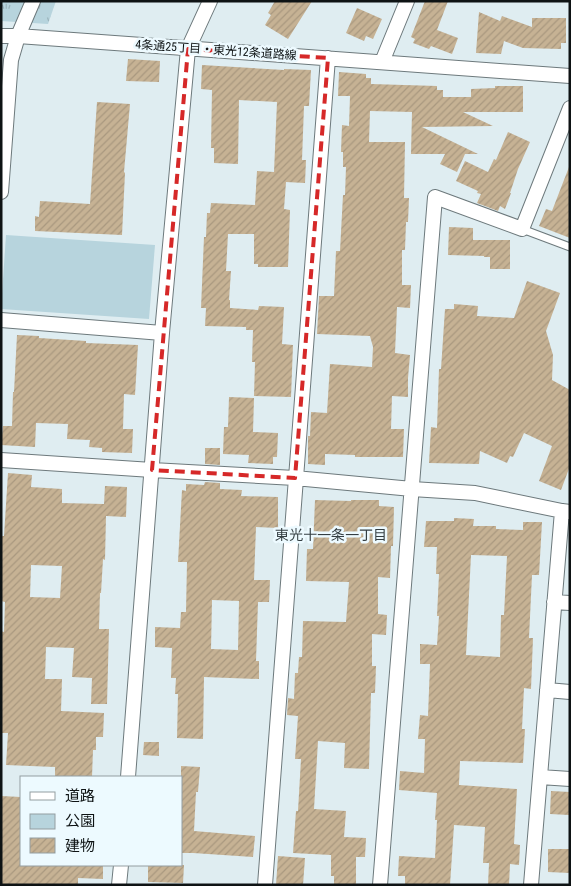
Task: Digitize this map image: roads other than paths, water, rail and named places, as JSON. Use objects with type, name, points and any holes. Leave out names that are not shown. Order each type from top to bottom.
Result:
[{"type":"street","points":[[1,192],[10,60],[8,36],[33,1]]},
{"type":"street","points":[[128,776],[162,333],[188,49],[210,1]]},
{"type":"street","points":[[382,62],[407,1]]},
{"type":"street","name":"4条通25丁目・東光12条道路線","points":[[8,36],[570,76]]},
{"type":"street","points":[[265,885],[328,58]]},
{"type":"street","points":[[380,885],[434,197],[522,229],[570,108]]},
{"type":"street","points":[[1,320],[162,333]]},
{"type":"street","points":[[1,460],[295,478],[412,489],[475,492],[566,511],[554,602],[530,885]]},
{"type":"street","points":[[554,602],[570,603]]},
{"type":"street","points":[[547,690],[570,692]]},
{"type":"street","points":[[540,776],[570,779]]},
{"type":"street","points":[[119,885],[121,866]]},
{"type":"lane","points":[[522,229],[570,247]]},
{"type":"district","name":"東光十一条一丁目","points":[[331,535]]}]
